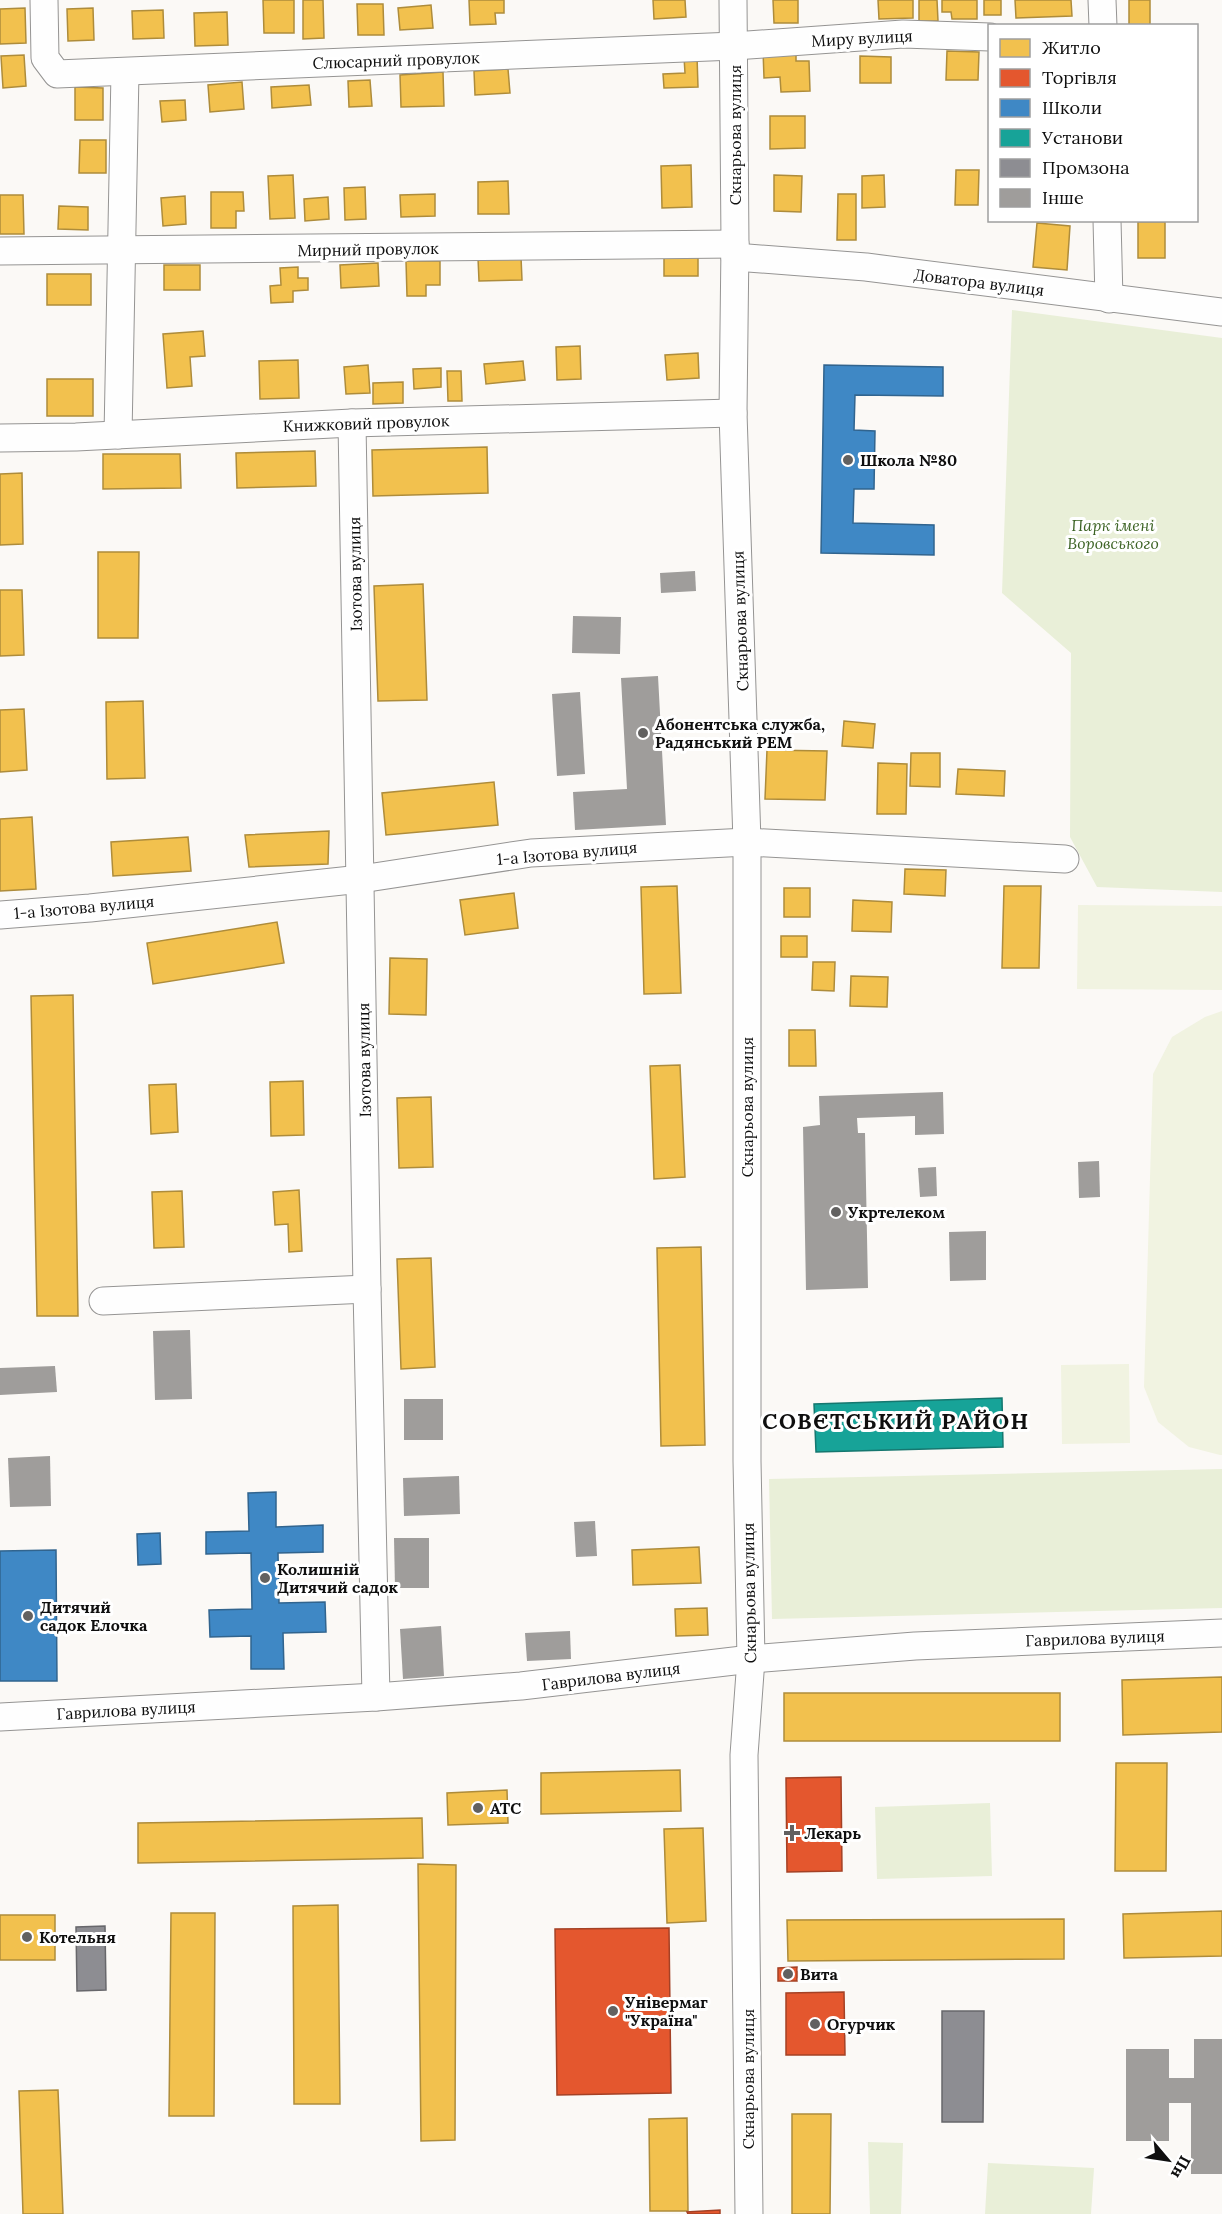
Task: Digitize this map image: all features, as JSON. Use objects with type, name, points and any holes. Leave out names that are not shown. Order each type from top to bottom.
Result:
[{"type":"street","name":"Слюсарний провулок","points":[[44,0],[45,58],[57,74],[734,46]]},
{"type":"street","name":"Скнарьова вулиця","points":[[733,0],[735,251],[733,413],[747,842],[747,1461],[752,1659],[744,1755],[749,2214]]},
{"type":"street","points":[[1102,0],[1103,24]]},
{"type":"street","name":"Миру вулиця","points":[[734,46],[903,34],[988,37]]},
{"type":"street","points":[[118,435],[125,72]]},
{"type":"street","points":[[1107,222],[1109,298]]},
{"type":"street","name":"Мирний провулок","points":[[0,251],[735,251]]},
{"type":"street","name":"Доватора вулиця","points":[[735,251],[1222,312]]},
{"type":"street","name":"Книжковий провулок","points":[[0,438],[118,435],[352,423],[733,413]]},
{"type":"street","name":"Ізотова вулиця","points":[[352,423],[376,1697]]},
{"type":"street","name":"1-а Ізотова вулиця","points":[[0,915],[90,908],[361,879],[531,853],[747,842],[1065,858]]},
{"type":"street","points":[[103,1301],[367,1289]]},
{"type":"street","name":"Гаврилова вулиця","points":[[0,1717],[376,1697],[521,1686],[752,1659],[915,1646],[1222,1633]]},
{"type":"green space","name":"Парк імені Воровського","points":[[1012,310],[1222,338],[1222,892],[1097,887],[1070,837],[1071,653],[1002,593]]},
{"type":"green space","points":[[1078,905],[1222,906],[1222,990],[1077,989]]},
{"type":"green space","points":[[1222,1011],[1222,1455],[1220,1455],[1189,1447],[1158,1422],[1144,1387],[1153,1074],[1172,1037],[1205,1017]]},
{"type":"green space","points":[[1129,1364],[1130,1443],[1062,1444],[1061,1365]]},
{"type":"green space","points":[[1222,1469],[1222,1608],[772,1619],[769,1479]]},
{"type":"green space","points":[[990,1803],[992,1876],[877,1879],[875,1807]]},
{"type":"green space","points":[[868,2142],[903,2143],[901,2214],[870,2214]]},
{"type":"green space","points":[[988,2163],[1094,2168],[1091,2214],[985,2214]]},
{"type":"building: Житло","points":[[263,0],[294,0],[294,33],[264,33]]},
{"type":"building: Житло","points":[[303,0],[323,0],[324,38],[303,39]]},
{"type":"building: Житло","points":[[469,0],[504,0],[504,13],[495,13],[496,24],[470,25]]},
{"type":"building: Житло","points":[[653,0],[685,0],[686,17],[654,19]]},
{"type":"building: Житло","points":[[773,0],[798,0],[798,23],[774,23]]},
{"type":"building: Житло","points":[[878,0],[913,0],[913,18],[879,19]]},
{"type":"building: Житло","points":[[919,0],[937,0],[938,21],[919,21]]},
{"type":"building: Житло","points":[[942,0],[977,0],[977,19],[952,19],[951,12],[942,12]]},
{"type":"building: Житло","points":[[984,0],[1001,0],[1001,15],[984,15]]},
{"type":"building: Житло","points":[[1015,0],[1071,0],[1072,16],[1016,18]]},
{"type":"building: Житло","points":[[1129,0],[1150,0],[1150,24],[1129,24]]},
{"type":"building: Житло","points":[[357,4],[383,4],[384,35],[358,35]]},
{"type":"building: Житло","points":[[431,5],[433,28],[400,30],[398,8]]},
{"type":"building: Житло","points":[[25,8],[26,43],[0,44],[0,9]]},
{"type":"building: Житло","points":[[93,8],[94,40],[68,41],[67,9]]},
{"type":"building: Житло","points":[[163,10],[164,38],[133,39],[132,11]]},
{"type":"building: Житло","points":[[227,12],[228,45],[195,46],[194,13]]},
{"type":"building: Житло","points":[[796,49],[796,61],[809,61],[810,91],[781,92],[780,77],[764,78],[763,50]]},
{"type":"building: Житло","points":[[947,51],[979,52],[978,80],[946,80]]},
{"type":"building: Житло","points":[[24,55],[26,86],[3,88],[1,56]]},
{"type":"building: Житло","points":[[697,56],[698,87],[664,88],[663,74],[685,73],[684,57]]},
{"type":"building: Житло","points":[[860,56],[891,57],[891,83],[860,83]]},
{"type":"building: Житло","points":[[508,69],[510,93],[475,95],[474,71]]},
{"type":"building: Житло","points":[[443,72],[444,106],[401,107],[400,75]]},
{"type":"building: Житло","points":[[370,80],[372,106],[349,107],[348,81]]},
{"type":"building: Житло","points":[[242,82],[244,109],[210,112],[208,85]]},
{"type":"building: Житло","points":[[309,85],[311,105],[272,108],[271,87]]},
{"type":"building: Житло","points":[[75,87],[103,88],[103,120],[75,120]]},
{"type":"building: Житло","points":[[185,100],[186,120],[162,122],[160,101]]},
{"type":"building: Житло","points":[[770,116],[805,116],[805,148],[770,149]]},
{"type":"building: Житло","points":[[80,140],[106,140],[106,173],[79,173]]},
{"type":"building: Житло","points":[[691,165],[692,207],[662,208],[661,166]]},
{"type":"building: Житло","points":[[956,170],[979,170],[978,205],[955,205]]},
{"type":"building: Житло","points":[[293,175],[295,218],[270,219],[268,176]]},
{"type":"building: Житло","points":[[774,175],[802,176],[801,212],[774,211]]},
{"type":"building: Житло","points":[[884,175],[885,207],[862,208],[862,176]]},
{"type":"building: Житло","points":[[508,181],[509,214],[478,214],[478,182]]},
{"type":"building: Житло","points":[[365,187],[366,219],[345,220],[344,188]]},
{"type":"building: Житло","points":[[211,192],[243,192],[244,211],[236,211],[236,228],[211,228]]},
{"type":"building: Житло","points":[[435,194],[435,216],[401,217],[400,195]]},
{"type":"building: Житло","points":[[838,194],[856,194],[856,240],[837,240]]},
{"type":"building: Житло","points":[[0,195],[23,195],[24,234],[0,234]]},
{"type":"building: Житло","points":[[185,196],[186,224],[163,226],[161,198]]},
{"type":"building: Житло","points":[[328,197],[329,219],[305,221],[304,199]]},
{"type":"building: Житло","points":[[59,206],[88,207],[88,230],[58,229]]},
{"type":"building: Житло","points":[[1138,222],[1165,222],[1165,258],[1138,258]]},
{"type":"building: Житло","points":[[1037,223],[1070,226],[1067,270],[1033,267]]},
{"type":"building: Житло","points":[[664,251],[698,251],[698,276],[664,276]]},
{"type":"building: Житло","points":[[521,257],[522,280],[479,281],[478,258]]},
{"type":"building: Житло","points":[[406,261],[440,261],[440,285],[426,285],[426,296],[407,296]]},
{"type":"building: Житло","points":[[378,263],[379,286],[341,288],[340,265]]},
{"type":"building: Житло","points":[[164,265],[200,265],[200,290],[164,290]]},
{"type":"building: Житло","points":[[298,267],[298,278],[308,278],[308,290],[293,291],[293,302],[271,303],[270,286],[281,285],[280,268]]},
{"type":"building: Житло","points":[[47,274],[91,274],[91,305],[47,305]]},
{"type":"building: Житло","points":[[203,331],[205,356],[190,357],[192,386],[167,388],[163,334]]},
{"type":"building: Житло","points":[[580,346],[581,379],[557,380],[556,347]]},
{"type":"building: Житло","points":[[698,353],[699,378],[667,380],[665,355]]},
{"type":"building: Житло","points":[[298,360],[299,398],[260,399],[259,361]]},
{"type":"building: Житло","points":[[523,361],[525,380],[486,384],[484,364]]},
{"type":"building: Житло","points":[[368,365],[370,393],[346,394],[344,367]]},
{"type":"building: Житло","points":[[441,368],[441,387],[414,389],[413,369]]},
{"type":"building: Житло","points":[[447,371],[461,371],[462,401],[448,401]]},
{"type":"building: Житло","points":[[47,379],[93,379],[93,416],[47,416]]},
{"type":"building: Житло","points":[[403,382],[403,403],[373,404],[373,383]]},
{"type":"building: Житло","points":[[487,447],[488,493],[373,496],[372,450]]},
{"type":"building: Житло","points":[[315,451],[316,486],[237,488],[236,453]]},
{"type":"building: Житло","points":[[103,454],[180,454],[181,488],[103,489]]},
{"type":"building: Житло","points":[[22,473],[23,544],[0,545],[0,474]]},
{"type":"building: Житло","points":[[98,552],[139,552],[138,638],[98,638]]},
{"type":"building: Житло","points":[[423,584],[427,700],[378,701],[374,586]]},
{"type":"building: Житло","points":[[0,590],[22,590],[24,655],[0,656]]},
{"type":"building: Житло","points":[[143,701],[145,778],[107,779],[106,702]]},
{"type":"building: Житло","points":[[24,709],[27,770],[0,772],[0,710]]},
{"type":"building: Житло","points":[[844,721],[875,724],[873,748],[842,746]]},
{"type":"building: Житло","points":[[767,750],[827,751],[825,800],[765,799]]},
{"type":"building: Житло","points":[[911,753],[940,753],[940,787],[910,786]]},
{"type":"building: Житло","points":[[878,763],[907,764],[906,814],[877,814]]},
{"type":"building: Житло","points":[[958,769],[1005,771],[1004,796],[956,794]]},
{"type":"building: Житло","points":[[494,782],[498,825],[386,835],[382,793]]},
{"type":"building: Житло","points":[[32,817],[36,889],[0,891],[0,819]]},
{"type":"building: Житло","points":[[329,831],[328,864],[249,867],[245,835]]},
{"type":"building: Житло","points":[[188,837],[191,871],[113,876],[111,842]]},
{"type":"building: Житло","points":[[905,869],[946,870],[945,896],[904,894]]},
{"type":"building: Житло","points":[[677,886],[681,993],[644,994],[641,887]]},
{"type":"building: Житло","points":[[1004,886],[1041,886],[1039,968],[1002,968]]},
{"type":"building: Житло","points":[[784,888],[810,888],[810,917],[784,917]]},
{"type":"building: Житло","points":[[514,893],[518,928],[465,935],[460,900]]},
{"type":"building: Житло","points":[[853,900],[892,902],[891,932],[852,931]]},
{"type":"building: Житло","points":[[277,922],[284,963],[153,984],[147,943]]},
{"type":"building: Житло","points":[[781,936],[807,936],[807,957],[781,957]]},
{"type":"building: Житло","points":[[390,958],[427,959],[426,1015],[389,1014]]},
{"type":"building: Житло","points":[[813,962],[835,962],[834,991],[812,990]]},
{"type":"building: Житло","points":[[851,976],[888,977],[887,1007],[850,1006]]},
{"type":"building: Житло","points":[[73,995],[78,1316],[37,1316],[31,996]]},
{"type":"building: Житло","points":[[789,1030],[815,1030],[816,1066],[789,1066]]},
{"type":"building: Житло","points":[[680,1065],[685,1177],[654,1179],[650,1066]]},
{"type":"building: Житло","points":[[303,1081],[304,1135],[271,1136],[270,1082]]},
{"type":"building: Житло","points":[[176,1084],[178,1132],[151,1134],[149,1085]]},
{"type":"building: Житло","points":[[431,1097],[433,1167],[399,1168],[397,1098]]},
{"type":"building: Житло","points":[[299,1190],[302,1251],[289,1252],[288,1224],[275,1225],[273,1192]]},
{"type":"building: Житло","points":[[182,1191],[184,1247],[154,1248],[152,1192]]},
{"type":"building: Житло","points":[[701,1247],[705,1445],[661,1446],[657,1248]]},
{"type":"building: Житло","points":[[431,1258],[435,1367],[401,1369],[397,1259]]},
{"type":"building: Житло","points":[[699,1547],[701,1583],[633,1585],[632,1550]]},
{"type":"building: Житло","points":[[707,1608],[708,1635],[676,1636],[675,1609]]},
{"type":"building: Житло","points":[[1222,1677],[1222,1732],[1123,1735],[1122,1680]]},
{"type":"building: Житло","points":[[784,1693],[1060,1693],[1060,1741],[784,1741]]},
{"type":"building: Житло","points":[[1116,1763],[1167,1763],[1166,1871],[1115,1871]]},
{"type":"building: Житло","points":[[680,1770],[681,1811],[541,1814],[541,1773]]},
{"type":"building: Житло","name":"АТС","points":[[507,1790],[508,1823],[448,1825],[447,1793]]},
{"type":"building: Житло","points":[[422,1818],[423,1858],[138,1863],[138,1823]]},
{"type":"building: Житло","points":[[703,1828],[706,1921],[667,1923],[664,1829]]},
{"type":"building: Житло","points":[[418,1864],[456,1865],[455,2140],[421,2141]]},
{"type":"building: Житло","points":[[338,1905],[340,2104],[294,2104],[293,1906]]},
{"type":"building: Житло","points":[[1222,1911],[1222,1956],[1124,1958],[1123,1914]]},
{"type":"building: Житло","points":[[171,1913],[215,1913],[214,2116],[169,2116]]},
{"type":"building: Житло","name":"Котельня","points":[[0,1915],[55,1915],[55,1960],[0,1960]]},
{"type":"building: Житло","points":[[1064,1919],[1064,1959],[788,1961],[787,1920]]},
{"type":"building: Житло","points":[[58,2090],[63,2214],[23,2214],[19,2091]]},
{"type":"building: Житло","points":[[792,2114],[831,2114],[830,2214],[792,2214]]},
{"type":"building: Житло","points":[[687,2118],[688,2211],[650,2211],[649,2119]]},
{"type":"building: Торгівля","points":[[841,1777],[842,1871],[787,1872],[786,1778]]},
{"type":"building: Торгівля","name":"Універмаг \"Україна\"","points":[[669,1928],[671,2093],[557,2095],[555,1929]]},
{"type":"building: Торгівля","name":"Вита","points":[[797,1967],[797,1981],[778,1981],[778,1968]]},
{"type":"building: Торгівля","name":"Огурчик","points":[[844,1992],[845,2055],[786,2055],[786,1993]]},
{"type":"building: Торгівля","points":[[720,2210],[720,2214],[688,2214],[687,2212]]},
{"type":"building: Школи","name":"Школа №80","points":[[824,365],[943,367],[943,396],[855,395],[854,430],[875,431],[874,489],[854,489],[853,523],[934,525],[934,555],[821,553]]},
{"type":"building: Школи","name":"Колишній Дитячий садок","points":[[276,1492],[276,1527],[323,1525],[323,1552],[278,1553],[279,1603],[325,1602],[326,1632],[283,1633],[284,1669],[251,1669],[251,1636],[210,1637],[209,1610],[252,1609],[251,1553],[206,1554],[206,1532],[249,1531],[248,1493]]},
{"type":"building: Школи","points":[[160,1533],[161,1564],[138,1565],[137,1534]]},
{"type":"building: Школи","name":"Дитячий садок Елочка","points":[[56,1550],[57,1681],[0,1681],[0,1551]]},
{"type":"building: Установи","points":[[1002,1398],[1003,1447],[816,1452],[814,1404]]},
{"type":"building: Промзона","points":[[105,1926],[106,1990],[77,1991],[76,1927]]},
{"type":"building: Промзона","points":[[942,2011],[984,2011],[983,2122],[942,2122]]},
{"type":"building: Інше","points":[[695,571],[696,591],[661,593],[660,573]]},
{"type":"building: Інше","points":[[573,616],[621,617],[620,654],[572,653]]},
{"type":"building: Інше","name":"Абонентська служба, Радянський РЕМ","points":[[658,676],[666,825],[575,830],[573,792],[627,789],[621,678]]},
{"type":"building: Інше","points":[[580,692],[585,774],[557,776],[552,694]]},
{"type":"building: Інше","name":"Укртелеком","points":[[943,1092],[944,1134],[915,1135],[915,1116],[857,1118],[858,1133],[865,1133],[868,1288],[806,1290],[803,1127],[820,1125],[819,1096]]},
{"type":"building: Інше","points":[[1099,1161],[1100,1197],[1079,1198],[1078,1162]]},
{"type":"building: Інше","points":[[936,1167],[937,1196],[920,1197],[918,1168]]},
{"type":"building: Інше","points":[[986,1231],[986,1280],[950,1281],[949,1232]]},
{"type":"building: Інше","points":[[190,1330],[192,1399],[155,1400],[153,1331]]},
{"type":"building: Інше","points":[[55,1366],[57,1392],[0,1395],[0,1368]]},
{"type":"building: Інше","points":[[404,1399],[443,1399],[443,1440],[404,1440]]},
{"type":"building: Інше","points":[[50,1456],[51,1506],[10,1507],[8,1458]]},
{"type":"building: Інше","points":[[459,1476],[460,1514],[404,1516],[403,1478]]},
{"type":"building: Інше","points":[[595,1521],[597,1556],[576,1557],[574,1522]]},
{"type":"building: Інше","points":[[394,1538],[429,1538],[429,1588],[395,1588]]},
{"type":"building: Інше","points":[[441,1626],[444,1676],[403,1679],[400,1629]]},
{"type":"building: Інше","points":[[570,1631],[571,1659],[527,1661],[525,1633]]},
{"type":"building: Інше","points":[[1194,2039],[1222,2039],[1222,2174],[1191,2174],[1191,2103],[1169,2103],[1169,2141],[1126,2141],[1126,2049],[1169,2049],[1169,2078],[1194,2078]]},
{"type":"place","name":"Школа №80","points":[[848,460]]},
{"type":"place","name":"Абонентська служба, Радянський РЕМ","points":[[643,733]]},
{"type":"place","name":"Укртелеком","points":[[836,1212]]},
{"type":"place","name":"Колишній Дитячий садок","points":[[265,1578]]},
{"type":"place","name":"Дитячий садок Елочка","points":[[28,1616]]},
{"type":"place","name":"АТС","points":[[478,1808]]},
{"type":"place","name":"Лекарь","points":[[792,1833]]},
{"type":"place","name":"Котельня","points":[[27,1937]]},
{"type":"place","name":"Вита","points":[[788,1974]]},
{"type":"place","name":"Універмаг \"Україна\"","points":[[613,2011]]},
{"type":"place","name":"Огурчик","points":[[815,2024]]},
{"type":"district","name":"СОВЄТСЬКИЙ РАЙОН","points":[[896,1421]]}]
